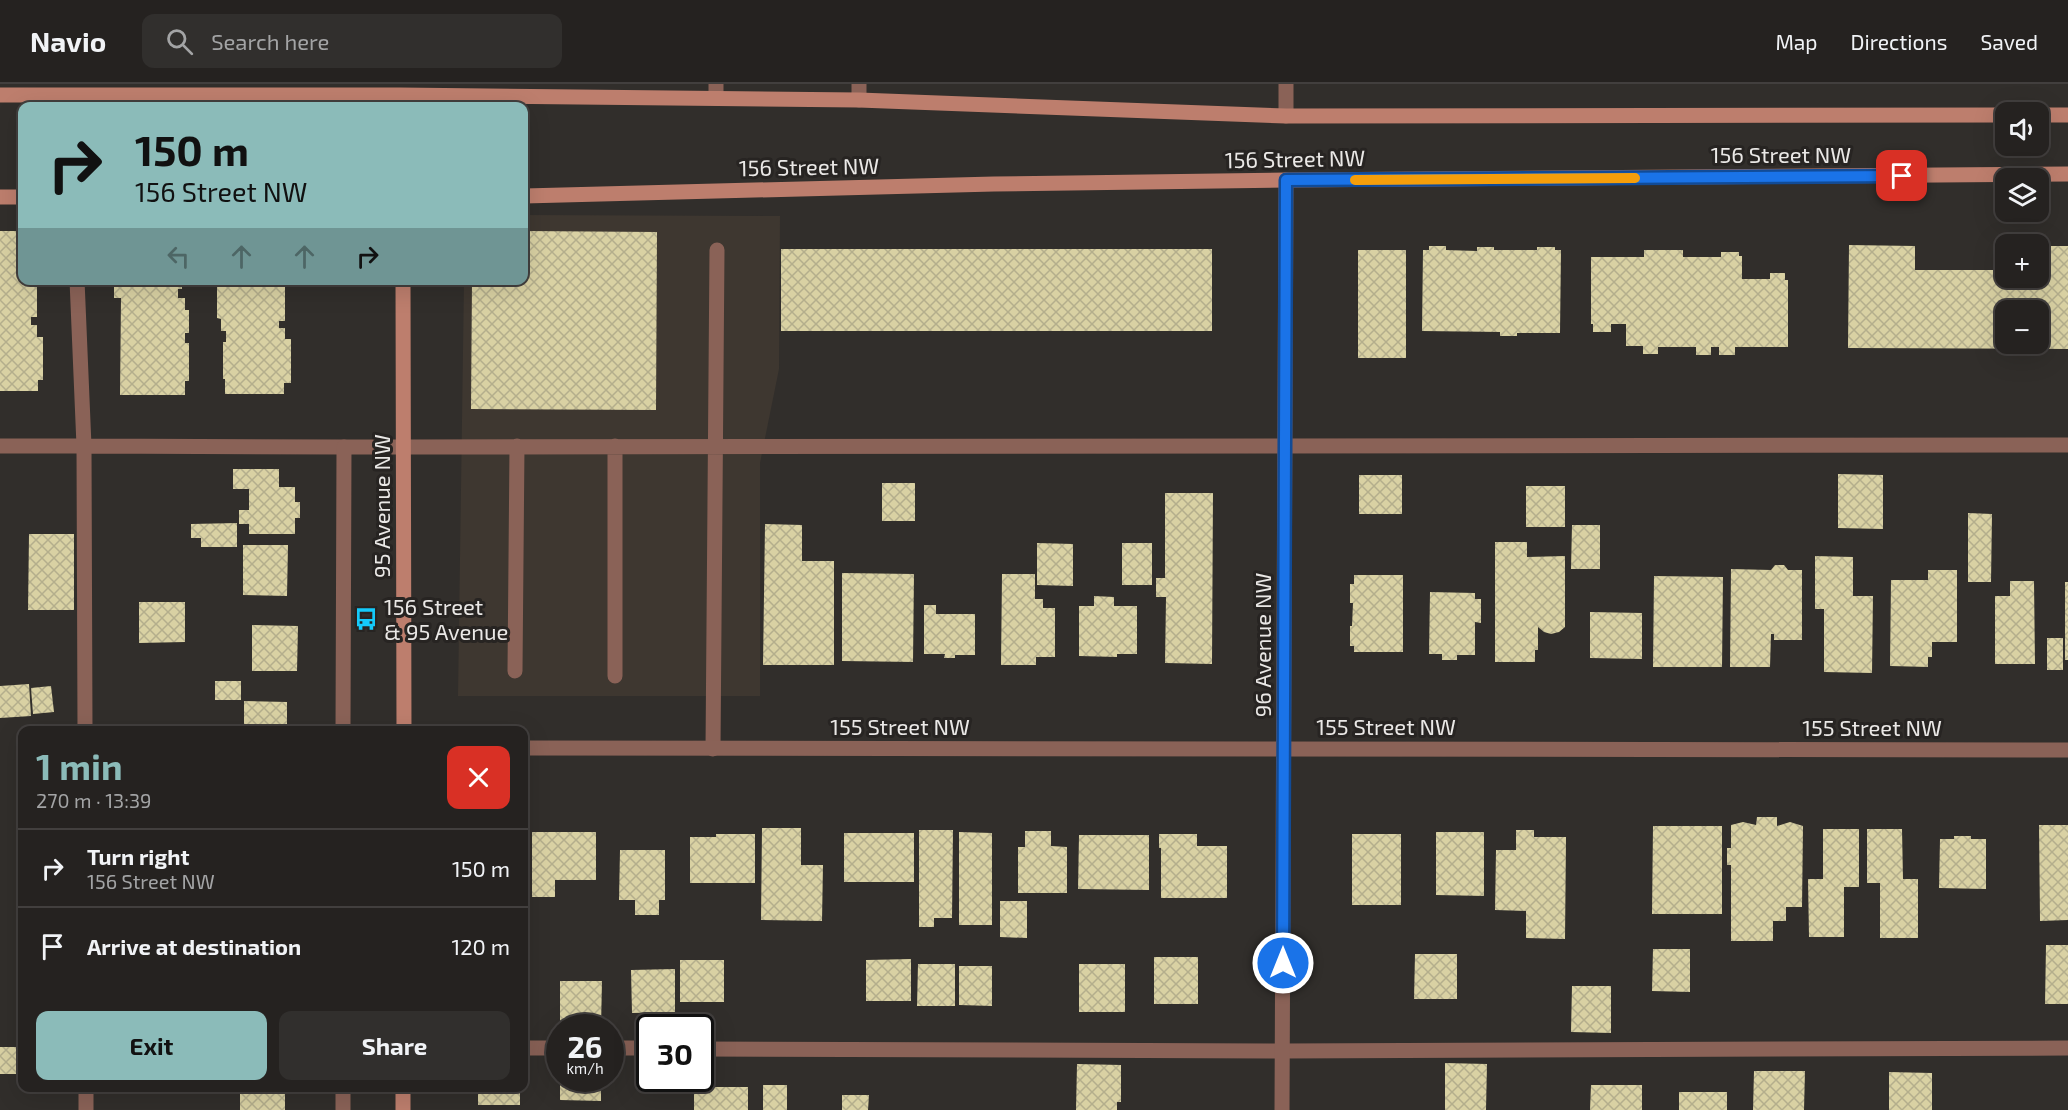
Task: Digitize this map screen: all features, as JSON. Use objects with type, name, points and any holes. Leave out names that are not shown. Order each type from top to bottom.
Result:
[{"type":"main road","name":"156 Street NW","points":[[0,95],[400,95],[555,90],[716,91],[859,100],[1286,116],[1995,115]]},
{"type":"main road","points":[[2049,115],[2068,115]]},
{"type":"main road","name":"156 Street NW","points":[[528,196],[994,184],[2068,174]]},
{"type":"main road","points":[[0,197],[18,197]]},
{"type":"main road","name":"95 Avenue NW","points":[[404,285],[404,726]]},
{"type":"main road","points":[[403,1092],[403,1110]]},
{"type":"street","points":[[859,84],[859,100]]},
{"type":"street","points":[[1286,84],[1286,116]]},
{"type":"street","name":"96 Avenue NW","points":[[1282,1110],[1286,180]]},
{"type":"street","points":[[713,749],[717,250]]},
{"type":"street","points":[[77,285],[84,446],[85,726]]},
{"type":"street","points":[[0,446],[2068,445]]},
{"type":"street","points":[[515,671],[517,446]]},
{"type":"street","points":[[615,446],[615,676]]},
{"type":"street","name":"95 Avenue NW","points":[[343,726],[344,447]]},
{"type":"street","name":"155 Street NW","points":[[528,748],[2068,750]]},
{"type":"street","points":[[528,1048],[546,1048]]},
{"type":"street","points":[[714,1049],[1283,1051],[2068,1048]]},
{"type":"street","points":[[86,1092],[86,1110]]},
{"type":"street","points":[[343,1092],[343,1110]]},
{"type":"shaded area","points":[[528,215],[780,216],[779,369],[760,463],[760,696],[458,696],[464,285],[528,285]]},
{"type":"building","points":[[0,231],[18,231],[18,285],[37,285],[37,317],[31,317],[31,325],[37,325],[37,337],[43,337],[43,380],[38,380],[38,391],[0,391]]},
{"type":"building","points":[[528,231],[657,232],[656,410],[471,409],[472,285],[528,285]]},
{"type":"building","points":[[1849,245],[1915,246],[1915,270],[1995,270],[1995,288],[2049,288],[2049,246],[2068,246],[2068,349],[2049,349],[2049,300],[1995,300],[1995,349],[1848,348]]},
{"type":"building","points":[[1429,246],[1446,246],[1446,250],[1477,251],[1477,247],[1494,247],[1494,250],[1537,250],[1537,247],[1555,247],[1555,250],[1561,250],[1560,333],[1517,333],[1517,336],[1500,336],[1500,332],[1422,331],[1423,250],[1429,250]]},
{"type":"building","points":[[781,249],[1212,249],[1212,331],[781,331]]},
{"type":"building","points":[[1358,250],[1406,250],[1406,358],[1358,358]]},
{"type":"building","points":[[1644,250],[1683,250],[1683,257],[1721,257],[1721,252],[1739,252],[1739,256],[1742,256],[1742,279],[1770,279],[1770,273],[1785,273],[1785,280],[1788,280],[1788,347],[1735,347],[1735,355],[1719,355],[1719,347],[1711,347],[1711,355],[1696,355],[1696,347],[1658,347],[1658,354],[1643,354],[1643,346],[1626,346],[1626,324],[1611,324],[1611,332],[1593,332],[1591,257],[1644,257]]},
{"type":"building","points":[[114,285],[182,285],[182,289],[178,289],[178,298],[185,298],[185,310],[189,310],[189,333],[185,333],[185,343],[189,343],[189,381],[185,381],[185,395],[120,395],[121,298],[114,298]]},
{"type":"building","points":[[217,285],[285,285],[285,321],[279,321],[279,328],[285,328],[285,339],[291,339],[291,383],[284,383],[284,394],[225,394],[223,342],[226,342],[226,331],[221,331],[221,319],[217,318]]},
{"type":"building","points":[[233,469],[279,469],[279,487],[295,487],[295,502],[300,502],[300,518],[295,518],[295,534],[249,534],[249,524],[239,524],[239,510],[249,510],[249,489],[233,489]]},
{"type":"building","points":[[1838,474],[1883,475],[1883,529],[1838,528]]},
{"type":"building","points":[[1359,475],[1402,475],[1402,514],[1359,514]]},
{"type":"building","points":[[882,483],[915,483],[915,521],[882,521]]},
{"type":"building","points":[[1526,486],[1565,486],[1565,527],[1526,527]]},
{"type":"building","points":[[1165,493],[1213,493],[1212,664],[1165,663],[1166,597],[1156,597],[1156,578],[1165,578]]},
{"type":"building","points":[[1968,513],[1992,514],[1991,582],[1968,582]]},
{"type":"building","points":[[237,523],[237,547],[201,547],[201,538],[191,538],[191,524]]},
{"type":"building","points":[[765,524],[802,525],[802,561],[834,561],[834,665],[763,665]]},
{"type":"building","points":[[1572,525],[1600,525],[1600,569],[1571,569]]},
{"type":"building","points":[[29,534],[74,534],[74,610],[28,610]]},
{"type":"building","points":[[1495,542],[1527,542],[1527,557],[1565,556],[1565,627],[1551,634],[1538,627],[1538,650],[1535,650],[1535,662],[1495,662]]},
{"type":"building","points":[[1037,543],[1073,544],[1073,586],[1037,585]]},
{"type":"building","points":[[1122,543],[1152,543],[1152,585],[1122,585]]},
{"type":"building","points":[[243,545],[288,545],[287,596],[243,595]]},
{"type":"building","points":[[1815,556],[1853,557],[1853,596],[1873,596],[1872,673],[1824,672],[1824,609],[1815,609]]},
{"type":"building","points":[[1775,565],[1784,565],[1788,570],[1802,570],[1802,640],[1774,640],[1774,634],[1771,634],[1770,667],[1730,667],[1731,569],[1771,570]]},
{"type":"building","points":[[1928,570],[1957,570],[1957,642],[1932,642],[1932,657],[1928,657],[1928,667],[1890,666],[1891,580],[1928,580]]},
{"type":"building","points":[[842,573],[914,574],[913,662],[842,661]]},
{"type":"building","points":[[1002,574],[1035,574],[1035,599],[1043,599],[1043,608],[1055,608],[1055,657],[1036,657],[1036,665],[1001,665]]},
{"type":"building","points":[[1354,575],[1403,575],[1403,652],[1354,652],[1354,646],[1350,646],[1353,603],[1350,603],[1350,584],[1354,584]]},
{"type":"building","points":[[1654,576],[1723,577],[1722,667],[1653,667]]},
{"type":"building","points":[[2010,581],[2034,581],[2035,664],[1995,664],[1995,596],[2010,596]]},
{"type":"building","points":[[2065,582],[2068,582],[2068,660],[2065,660]]},
{"type":"building","points":[[1430,592],[1475,593],[1475,599],[1481,599],[1481,623],[1475,622],[1475,655],[1457,655],[1457,660],[1442,660],[1442,654],[1429,654]]},
{"type":"building","points":[[1094,596],[1114,597],[1114,606],[1137,606],[1137,654],[1117,654],[1117,657],[1079,656],[1079,606],[1094,606]]},
{"type":"building","points":[[139,602],[185,602],[185,642],[139,643]]},
{"type":"building","points":[[924,605],[936,605],[936,614],[975,614],[975,655],[955,655],[955,658],[944,658],[945,654],[924,654]]},
{"type":"building","points":[[1590,612],[1642,613],[1642,659],[1590,658]]},
{"type":"building","points":[[252,625],[298,626],[297,671],[252,671]]},
{"type":"building","points":[[2047,638],[2063,638],[2063,670],[2047,670]]},
{"type":"building","points":[[215,681],[241,681],[241,700],[215,700]]},
{"type":"building","points":[[29,684],[31,716],[0,718],[0,686]]},
{"type":"building","points":[[51,686],[54,712],[33,714],[31,688]]},
{"type":"building","points":[[244,701],[287,702],[287,726],[244,726]]},
{"type":"building","points":[[1757,817],[1777,817],[1777,826],[1790,822],[1803,826],[1802,907],[1786,907],[1786,921],[1773,921],[1773,941],[1731,941],[1731,865],[1727,865],[1727,848],[1731,848],[1731,825],[1743,822],[1756,825]]},
{"type":"building","points":[[2039,825],[2068,825],[2068,920],[2040,921]]},
{"type":"building","points":[[1653,826],[1722,826],[1722,914],[1652,914]]},
{"type":"building","points":[[762,828],[801,828],[801,865],[823,865],[822,921],[761,920]]},
{"type":"building","points":[[1823,829],[1859,829],[1859,887],[1844,887],[1844,937],[1809,937],[1808,879],[1823,879]]},
{"type":"building","points":[[1867,829],[1902,829],[1903,879],[1918,879],[1918,938],[1880,938],[1880,883],[1867,883]]},
{"type":"building","points":[[919,830],[953,830],[952,918],[934,918],[934,927],[919,927]]},
{"type":"building","points":[[1516,830],[1534,830],[1534,837],[1566,837],[1565,939],[1526,938],[1526,911],[1495,910],[1496,850],[1516,850]]},
{"type":"building","points":[[1025,831],[1051,831],[1051,846],[1067,847],[1067,893],[1018,893],[1018,847],[1025,847]]},
{"type":"building","points":[[532,832],[596,832],[596,880],[555,880],[555,897],[532,897]]},
{"type":"building","points":[[959,832],[992,833],[992,925],[959,925]]},
{"type":"building","points":[[1436,832],[1484,832],[1484,896],[1436,895]]},
{"type":"building","points":[[844,833],[914,833],[914,882],[844,882]]},
{"type":"building","points":[[716,834],[755,834],[755,883],[690,883],[690,837],[716,837]]},
{"type":"building","points":[[1159,834],[1197,834],[1197,846],[1227,846],[1227,898],[1161,898]]},
{"type":"building","points":[[1352,834],[1401,834],[1401,905],[1352,905]]},
{"type":"building","points":[[1079,835],[1149,835],[1149,890],[1078,889]]},
{"type":"building","points":[[1954,836],[1986,839],[1986,889],[1939,888],[1940,839],[1954,839]]},
{"type":"building","points":[[620,850],[665,850],[665,900],[659,900],[659,915],[635,915],[635,900],[619,900]]},
{"type":"building","points":[[1000,901],[1027,901],[1027,938],[1000,937]]},
{"type":"building","points":[[2046,945],[2068,945],[2068,1004],[2045,1004]]},
{"type":"building","points":[[1653,949],[1690,949],[1690,992],[1652,991]]},
{"type":"building","points":[[1415,954],[1457,954],[1457,999],[1414,999]]},
{"type":"building","points":[[1154,957],[1198,957],[1198,1004],[1154,1004]]},
{"type":"building","points":[[911,959],[911,1001],[866,1001],[866,960]]},
{"type":"building","points":[[680,960],[724,960],[724,1002],[680,1002]]},
{"type":"building","points":[[918,964],[955,964],[955,1006],[917,1006]]},
{"type":"building","points":[[1079,964],[1125,964],[1125,1012],[1079,1012]]},
{"type":"building","points":[[959,966],[992,966],[992,1006],[959,1005]]},
{"type":"building","points":[[675,969],[675,1012],[632,1013],[631,970]]},
{"type":"building","points":[[560,981],[602,981],[601,1014],[560,1014]]},
{"type":"building","points":[[1572,986],[1611,986],[1611,1033],[1571,1032]]},
{"type":"building","points":[[0,1047],[17,1047],[17,1074],[0,1074]]},
{"type":"building","points":[[1445,1063],[1487,1064],[1486,1110],[1445,1110]]},
{"type":"building","points":[[1077,1064],[1121,1065],[1121,1102],[1117,1102],[1117,1110],[1076,1110]]},
{"type":"building","points":[[1754,1071],[1805,1071],[1804,1110],[1753,1110]]},
{"type":"building","points":[[1889,1072],[1932,1073],[1932,1110],[1889,1110]]},
{"type":"building","points":[[763,1085],[787,1085],[787,1110],[763,1110]]},
{"type":"building","points":[[1591,1085],[1642,1085],[1642,1110],[1590,1110]]},
{"type":"building","points":[[714,1087],[748,1087],[748,1110],[694,1110],[694,1092],[714,1092]]},
{"type":"building","points":[[240,1092],[285,1092],[285,1110],[240,1110]]},
{"type":"building","points":[[478,1092],[520,1092],[520,1105],[478,1105]]},
{"type":"building","points":[[560,1092],[601,1092],[601,1101],[560,1100]]},
{"type":"building","points":[[1679,1092],[1727,1092],[1727,1110],[1679,1110]]},
{"type":"building","points":[[842,1095],[869,1095],[868,1110],[842,1110]]},
{"type":"slow traffic","points":[[1355,180],[1635,178]]},
{"type":"place","name":"156 Street & 95 Avenue","points":[[366,619]]},
{"type":"route","points":[[1283,963],[1286,180],[1902,176]]}]
